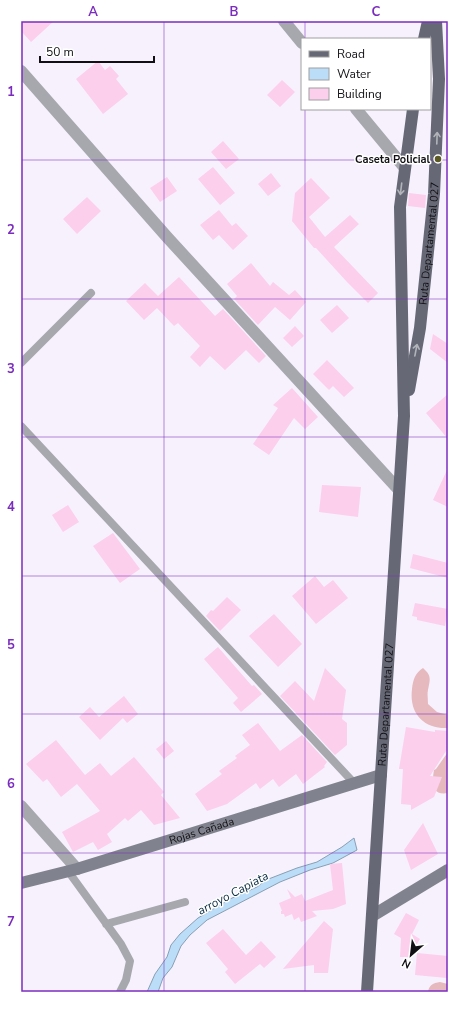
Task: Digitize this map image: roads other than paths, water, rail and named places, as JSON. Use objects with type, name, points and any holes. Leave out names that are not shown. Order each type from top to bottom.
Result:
[{"type":"main road","points":[[424,38],[428,21]]},
{"type":"main road","name":"Ruta Departamental 027","points":[[404,416],[420,328],[434,202],[439,79],[436,21]]},
{"type":"main road","name":"Ruta Departamental 027","points":[[367,992],[404,416],[400,207],[404,167],[413,110]]},
{"type":"main road","name":"Rojas Cañada","points":[[21,883],[72,870],[381,775]]},
{"type":"main road","points":[[372,916],[448,870]]},
{"type":"street","points":[[284,21],[301,42]]},
{"type":"street","points":[[21,71],[167,237],[399,490]]},
{"type":"street","points":[[357,110],[404,167]]},
{"type":"street","points":[[21,806],[72,870]]},
{"type":"lane","points":[[21,363],[92,293]]},
{"type":"lane","points":[[21,426],[354,783]]},
{"type":"lane","points":[[72,870],[106,924],[121,944],[130,961],[126,980],[120,992]]},
{"type":"lane","points":[[106,924],[185,902]]},
{"type":"water","points":[[354,838],[357,850],[333,863],[280,882],[207,920],[190,935],[181,946],[172,967],[163,978],[158,992],[147,992],[155,974],[167,957],[171,945],[180,934],[198,918],[230,899],[257,887],[266,880],[317,862]]},
{"type":"place","name":"Caseta Policial","points":[[438,159]]},
{"type":"water label","name":"arroyo Capiata","points":[[233,893]]}]
